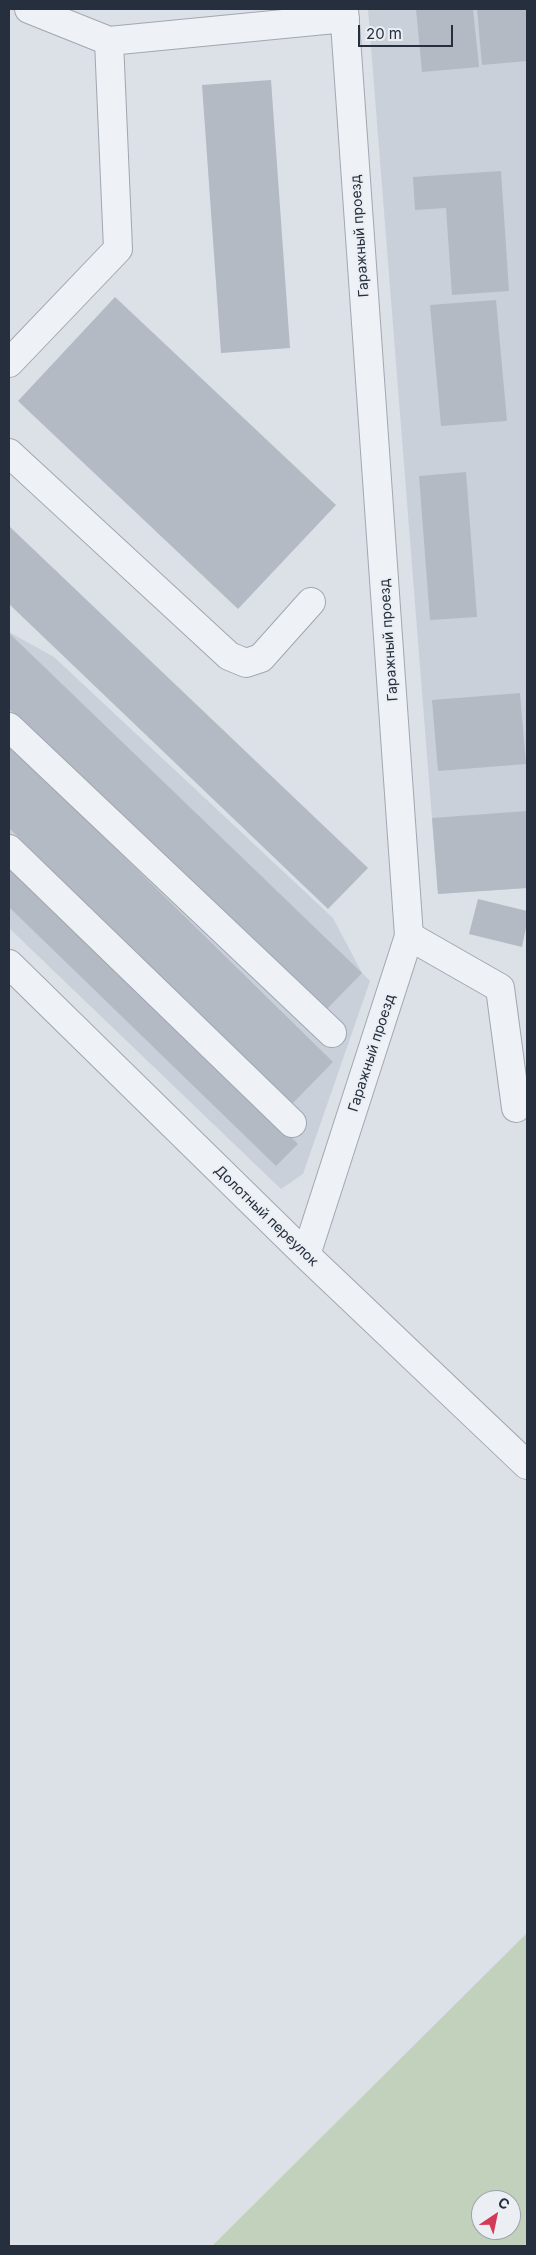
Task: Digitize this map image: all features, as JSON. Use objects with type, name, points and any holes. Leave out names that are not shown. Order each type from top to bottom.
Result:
[{"type":"street","points":[[29,9],[109,41],[344,14]]},
{"type":"street","name":"Гаражный проезд","points":[[306,1255],[409,936],[344,14]]},
{"type":"street","points":[[9,363],[118,249],[109,41]]},
{"type":"street","points":[[9,453],[228,656],[246,663],[261,658],[312,602]]},
{"type":"street","points":[[9,727],[332,1033]]},
{"type":"street","points":[[9,849],[292,1123]]},
{"type":"street","points":[[409,936],[500,988],[516,1108]]},
{"type":"street","name":"Долотный переулок","points":[[9,964],[306,1255],[527,1465]]},
{"type":"shaded area","points":[[368,9],[527,9],[527,888],[438,894]]},
{"type":"shaded area","points":[[9,632],[54,657],[333,918],[362,973],[370,981],[303,1174],[281,1189],[9,928]]},
{"type":"green space","points":[[527,1933],[527,2246],[212,2246]]},
{"type":"building","points":[[416,9],[473,9],[479,67],[422,72]]},
{"type":"building","points":[[477,9],[527,9],[527,61],[482,65]]},
{"type":"building","points":[[271,80],[290,348],[221,353],[202,85]]},
{"type":"building","points":[[501,171],[509,291],[452,295],[446,208],[415,210],[413,177]]},
{"type":"building","points":[[115,297],[336,505],[238,609],[18,401]]},
{"type":"building","points":[[496,300],[507,421],[441,426],[430,305]]},
{"type":"building","points":[[466,472],[477,617],[430,620],[419,476]]},
{"type":"building","points":[[9,526],[368,868],[328,909],[9,604]]},
{"type":"building","points":[[9,633],[362,973],[323,1013],[9,709]]},
{"type":"building","points":[[520,693],[526,764],[438,771],[432,700]]},
{"type":"building","points":[[9,744],[333,1062],[291,1105],[9,828]]},
{"type":"building","points":[[527,811],[527,888],[438,894],[432,818]]},
{"type":"building","points":[[9,864],[298,1144],[276,1166],[9,907]]},
{"type":"building","points":[[478,899],[527,911],[527,923],[522,947],[469,934]]}]
